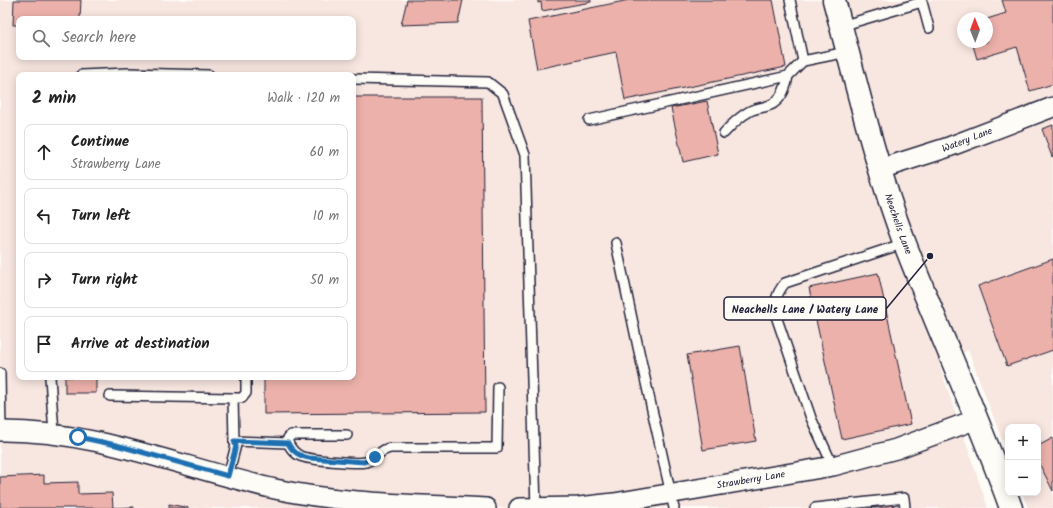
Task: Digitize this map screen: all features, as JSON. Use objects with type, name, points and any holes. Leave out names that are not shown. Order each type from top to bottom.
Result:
[{"type":"street","name":"Neachells Lane","points":[[834,0],[880,169],[905,243],[977,419],[1011,508]]},
{"type":"street","name":"Watery Lane","points":[[880,169],[946,148],[1053,107]]},
{"type":"street","name":"Strawberry Lane","points":[[519,508],[579,507],[614,503],[673,500],[833,466],[896,449],[977,419]]},
{"type":"street","points":[[1,431],[30,431],[78,437],[116,445],[273,488],[310,496],[486,508]]},
{"type":"lane","points":[[790,0],[803,61]]},
{"type":"lane","points":[[841,26],[922,2],[929,28]]},
{"type":"lane","points":[[589,120],[788,76],[803,61],[847,52]]},
{"type":"lane","points":[[724,133],[735,120],[752,110],[774,103],[782,95],[788,76]]},
{"type":"lane","points":[[356,79],[488,82],[503,94],[525,155],[536,508]]},
{"type":"lane","points":[[616,243],[673,500]]},
{"type":"lane","points":[[833,466],[811,418],[776,316],[775,303],[778,291],[785,283],[905,243]]},
{"type":"lane","points":[[0,373],[1,431]]},
{"type":"lane","points":[[50,380],[54,433]]},
{"type":"lane","points":[[110,396],[242,398],[246,393],[246,380]]},
{"type":"lane","points":[[347,435],[291,435],[288,438],[288,443],[291,449],[302,457],[353,462],[364,462],[370,460],[383,450],[390,448],[497,448],[498,387]]},
{"type":"lane","points":[[228,476],[236,446],[234,441],[233,398]]},
{"type":"lane","points":[[234,441],[288,443]]},
{"type":"lane","points":[[815,508],[904,498],[905,508]]},
{"type":"shaded area","points":[[0,0],[1053,0],[1053,508],[1028,508],[1023,496],[1041,496],[1041,424],[1005,424],[1005,447],[968,350],[939,364],[988,508],[0,508]]},
{"type":"building","points":[[14,0],[81,0],[80,16],[16,16],[16,25],[13,25]]},
{"type":"building","points":[[407,0],[463,0],[458,23],[401,25]]},
{"type":"building","points":[[538,0],[591,0],[591,2],[542,11],[541,2],[538,3]]},
{"type":"building","points":[[629,0],[773,0],[786,67],[625,100],[616,52],[537,69],[528,21]]},
{"type":"building","points":[[1002,0],[1053,0],[1053,84],[1030,91],[1017,47],[977,59],[974,48],[993,48],[993,17],[1006,13]]},
{"type":"building","points":[[356,97],[482,97],[485,412],[264,414],[264,380],[356,380]]},
{"type":"building","points":[[707,101],[718,154],[683,162],[671,108]]},
{"type":"building","points":[[1053,125],[1053,156],[1052,157],[1042,129]]},
{"type":"building","points":[[1053,259],[1053,350],[1007,366],[978,286]]},
{"type":"building","points":[[878,273],[911,424],[842,439],[809,288]]},
{"type":"building","points":[[740,346],[756,441],[703,450],[687,355]]},
{"type":"building","points":[[65,380],[96,380],[96,393],[65,393]]},
{"type":"building","points":[[1053,438],[1053,491],[1041,467],[1041,444]]},
{"type":"building","points":[[44,475],[44,483],[78,482],[78,494],[112,493],[113,508],[0,508],[0,477]]},
{"type":"building","points":[[169,504],[189,508],[169,508]]},
{"type":"building","points":[[891,504],[896,508],[871,508]]},
{"type":"building","points":[[134,507],[134,508],[113,508]]},
{"type":"place","name":"Neachells Lane / Watery Lane","points":[[930,256]]},
{"type":"route","points":[[78,437],[116,445],[228,476],[236,446],[234,441],[288,443],[295,453],[302,457],[309,458],[364,462],[375,457]]}]
